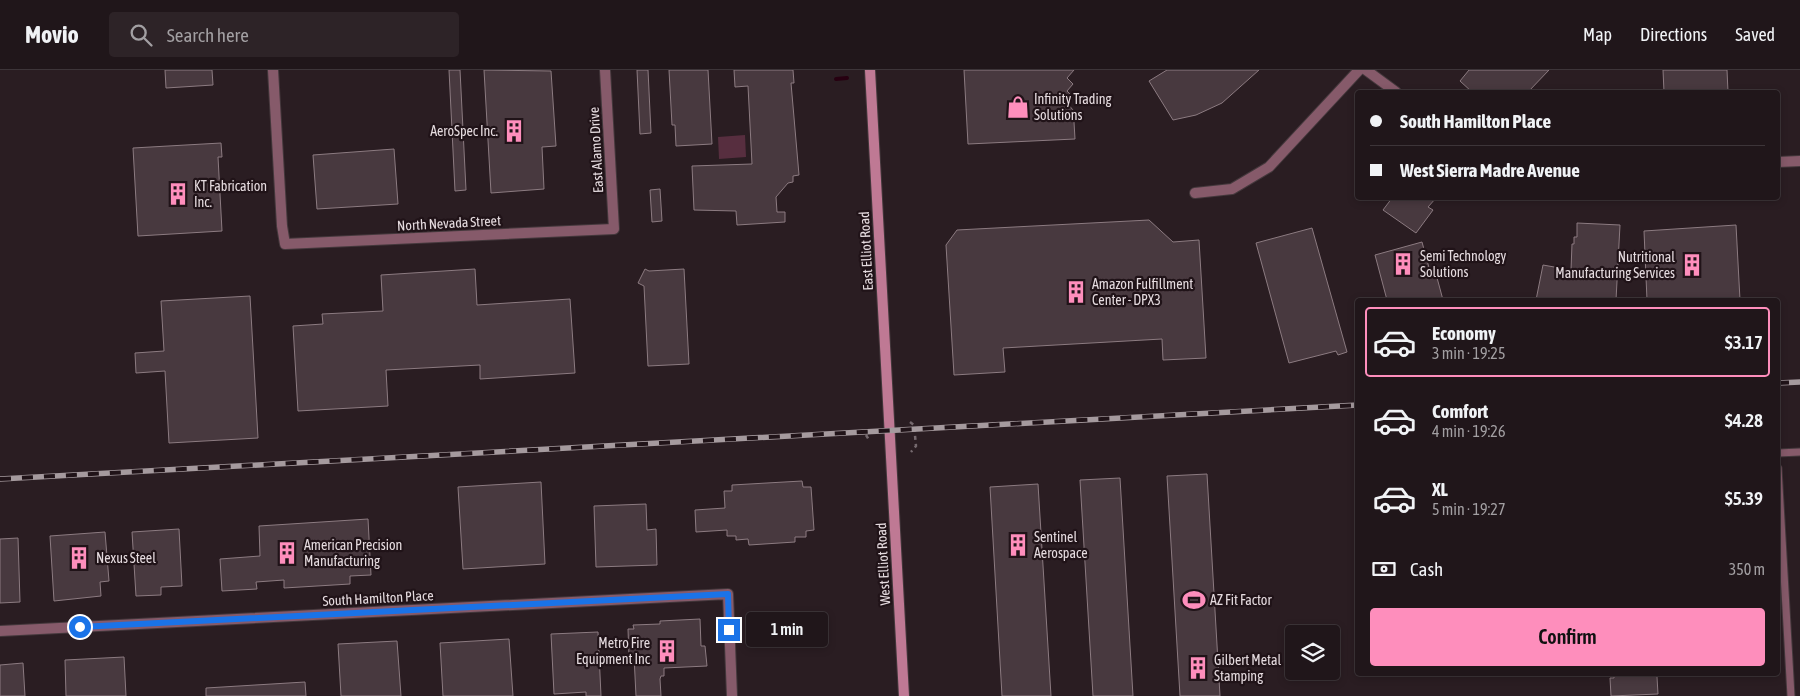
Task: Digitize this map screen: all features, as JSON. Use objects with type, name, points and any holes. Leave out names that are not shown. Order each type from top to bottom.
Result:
[{"type":"main road","name":"East Elliot Road","points":[[870,70],[890,431]]},
{"type":"main road","name":"West Elliot Road","points":[[890,431],[904,696]]},
{"type":"street","name":"North Nevada Street","points":[[273,70],[282,226],[285,244],[614,229]]},
{"type":"street","name":"East Alamo Drive","points":[[605,70],[614,229]]},
{"type":"street","points":[[1195,193],[1232,189],[1269,167],[1359,70]]},
{"type":"street","points":[[1366,70],[1393,90]]},
{"type":"street","points":[[1780,162],[1800,160]]},
{"type":"street","name":"South Hamilton Place","points":[[0,631],[728,594],[732,696]]},
{"type":"lane","points":[[1780,453],[1800,452]]},
{"type":"lane","points":[[1780,503],[1791,696]]},
{"type":"path","points":[[910,422],[914,425],[916,446],[911,452]]},
{"type":"path","points":[[866,435],[869,440]]},
{"type":"shaded area","points":[[745,135],[746,157],[719,159],[718,137]]},
{"type":"building","points":[[165,70],[212,70],[213,85],[166,88]]},
{"type":"building","points":[[449,70],[460,70],[466,190],[455,191]]},
{"type":"building","name":"AeroSpec Inc.","points":[[484,70],[551,71],[556,146],[542,147],[544,189],[491,193]]},
{"type":"building","points":[[637,70],[648,70],[651,133],[640,134]]},
{"type":"building","points":[[669,70],[708,70],[712,144],[676,146],[675,125],[672,125]]},
{"type":"building","points":[[734,70],[793,70],[794,83],[791,83],[799,175],[793,176],[793,182],[788,183],[776,197],[777,212],[785,212],[785,222],[737,225],[736,211],[694,210],[692,166],[752,164],[748,86],[735,87]]},
{"type":"building","name":"Infinity Trading Solutions","points":[[964,70],[1074,70],[1067,78],[1073,84],[1067,91],[1073,97],[1067,103],[1073,110],[1068,116],[1074,122],[1075,139],[968,144]]},
{"type":"building","points":[[1167,70],[1259,70],[1222,103],[1196,115],[1173,120],[1149,81]]},
{"type":"building","points":[[1469,70],[1549,70],[1530,90],[1470,90],[1460,81]]},
{"type":"building","points":[[1663,70],[1727,70],[1728,90],[1664,90]]},
{"type":"building","name":"KT Fabrication Inc.","points":[[221,143],[222,157],[218,157],[222,231],[138,236],[133,148]]},
{"type":"building","points":[[394,149],[398,204],[317,209],[313,155]]},
{"type":"building","points":[[660,189],[662,221],[652,222],[650,190]]},
{"type":"building","points":[[1390,200],[1434,200],[1428,207],[1433,210],[1416,233],[1383,210]]},
{"type":"building","name":"Amazon Fulfillment Center - DPX3","points":[[1149,220],[1173,242],[1199,240],[1206,358],[1163,360],[1162,339],[1003,348],[1005,372],[954,375],[946,245],[957,230]]},
{"type":"building","points":[[1577,223],[1620,225],[1616,298],[1536,298],[1543,265],[1571,270],[1572,244],[1574,244],[1574,237],[1577,237]]},
{"type":"building","name":"Nutritional Manufacturing Services","points":[[1736,225],[1740,298],[1647,298],[1644,231]]},
{"type":"building","points":[[1312,228],[1347,352],[1338,355],[1336,351],[1289,363],[1256,243]]},
{"type":"building","name":"Semi Technology Solutions","points":[[1422,242],[1431,275],[1436,274],[1442,298],[1386,298],[1375,255]]},
{"type":"building","points":[[475,269],[477,305],[570,299],[575,373],[480,379],[480,365],[386,370],[388,406],[298,411],[293,326],[323,324],[322,314],[383,311],[381,275]]},
{"type":"building","points":[[645,269],[649,271],[684,269],[689,364],[648,366],[644,286],[638,283]]},
{"type":"building","points":[[250,296],[258,438],[169,443],[165,371],[136,373],[135,353],[164,351],[161,301]]},
{"type":"building","points":[[1207,474],[1220,696],[1180,696],[1167,476]]},
{"type":"building","points":[[1120,478],[1133,696],[1093,696],[1080,480]]},
{"type":"building","points":[[802,481],[803,487],[811,487],[814,530],[806,531],[806,537],[795,537],[795,542],[749,545],[748,539],[736,540],[736,536],[727,536],[727,530],[696,532],[695,510],[725,508],[724,491],[732,491],[732,485]]},
{"type":"building","points":[[541,482],[545,564],[463,569],[458,487]]},
{"type":"building","points":[[1038,484],[1051,696],[1002,696],[990,487]]},
{"type":"building","points":[[646,504],[647,530],[656,529],[657,565],[596,567],[594,506]]},
{"type":"building","points":[[368,519],[371,575],[350,576],[350,584],[284,588],[284,580],[256,582],[257,589],[222,591],[220,559],[260,556],[259,526]]},
{"type":"building","points":[[179,529],[182,586],[161,587],[161,595],[136,596],[132,532]]},
{"type":"building","name":"Nexus Steel","points":[[105,532],[109,581],[100,582],[101,596],[54,601],[50,536]]},
{"type":"building","points":[[18,538],[20,602],[0,603],[0,539]]},
{"type":"building","name":"Metro Fire Equipment Inc","points":[[700,619],[701,646],[705,646],[707,666],[664,668],[664,676],[661,676],[660,679],[661,696],[636,696],[634,656],[629,657],[628,629],[634,629],[633,625],[660,624],[660,621]]},
{"type":"building","points":[[598,632],[601,696],[586,696],[586,692],[554,694],[551,634]]},
{"type":"building","points":[[509,639],[513,696],[443,696],[440,643]]},
{"type":"building","points":[[397,641],[401,696],[341,696],[338,644]]},
{"type":"building","points":[[124,657],[126,696],[66,696],[65,660]]},
{"type":"building","points":[[23,663],[25,696],[0,696],[0,665]]},
{"type":"building","points":[[1614,676],[1656,676],[1658,694],[1611,696],[1610,678],[1614,678]]},
{"type":"building","points":[[305,682],[306,696],[206,696],[206,688]]},
{"type":"waterway","points":[[836,79],[847,78]]},
{"type":"railway","points":[[1780,383],[1800,382]]},
{"type":"railway","points":[[0,479],[1355,405]]},
{"type":"place","name":"Infinity Trading Solutions","points":[[1018,107]]},
{"type":"place","name":"AeroSpec Inc.","points":[[514,131]]},
{"type":"place","name":"KT Fabrication Inc.","points":[[178,194]]},
{"type":"place","name":"Semi Technology Solutions","points":[[1403,264]]},
{"type":"place","name":"Nutritional Manufacturing Services","points":[[1692,265]]},
{"type":"place","name":"Amazon Fulfillment Center - DPX3","points":[[1076,292]]},
{"type":"place","name":"Sentinel Aerospace","points":[[1018,545]]},
{"type":"place","name":"American Precision Manufacturing","points":[[287,553]]},
{"type":"place","name":"Nexus Steel","points":[[79,558]]},
{"type":"place","name":"AZ Fit Factor","points":[[1194,600]]},
{"type":"place","name":"Metro Fire Equipment Inc","points":[[667,651]]},
{"type":"place","name":"Gilbert Metal Stamping","points":[[1198,668]]},
{"type":"route","points":[[80,627],[728,594],[729,630]]}]
